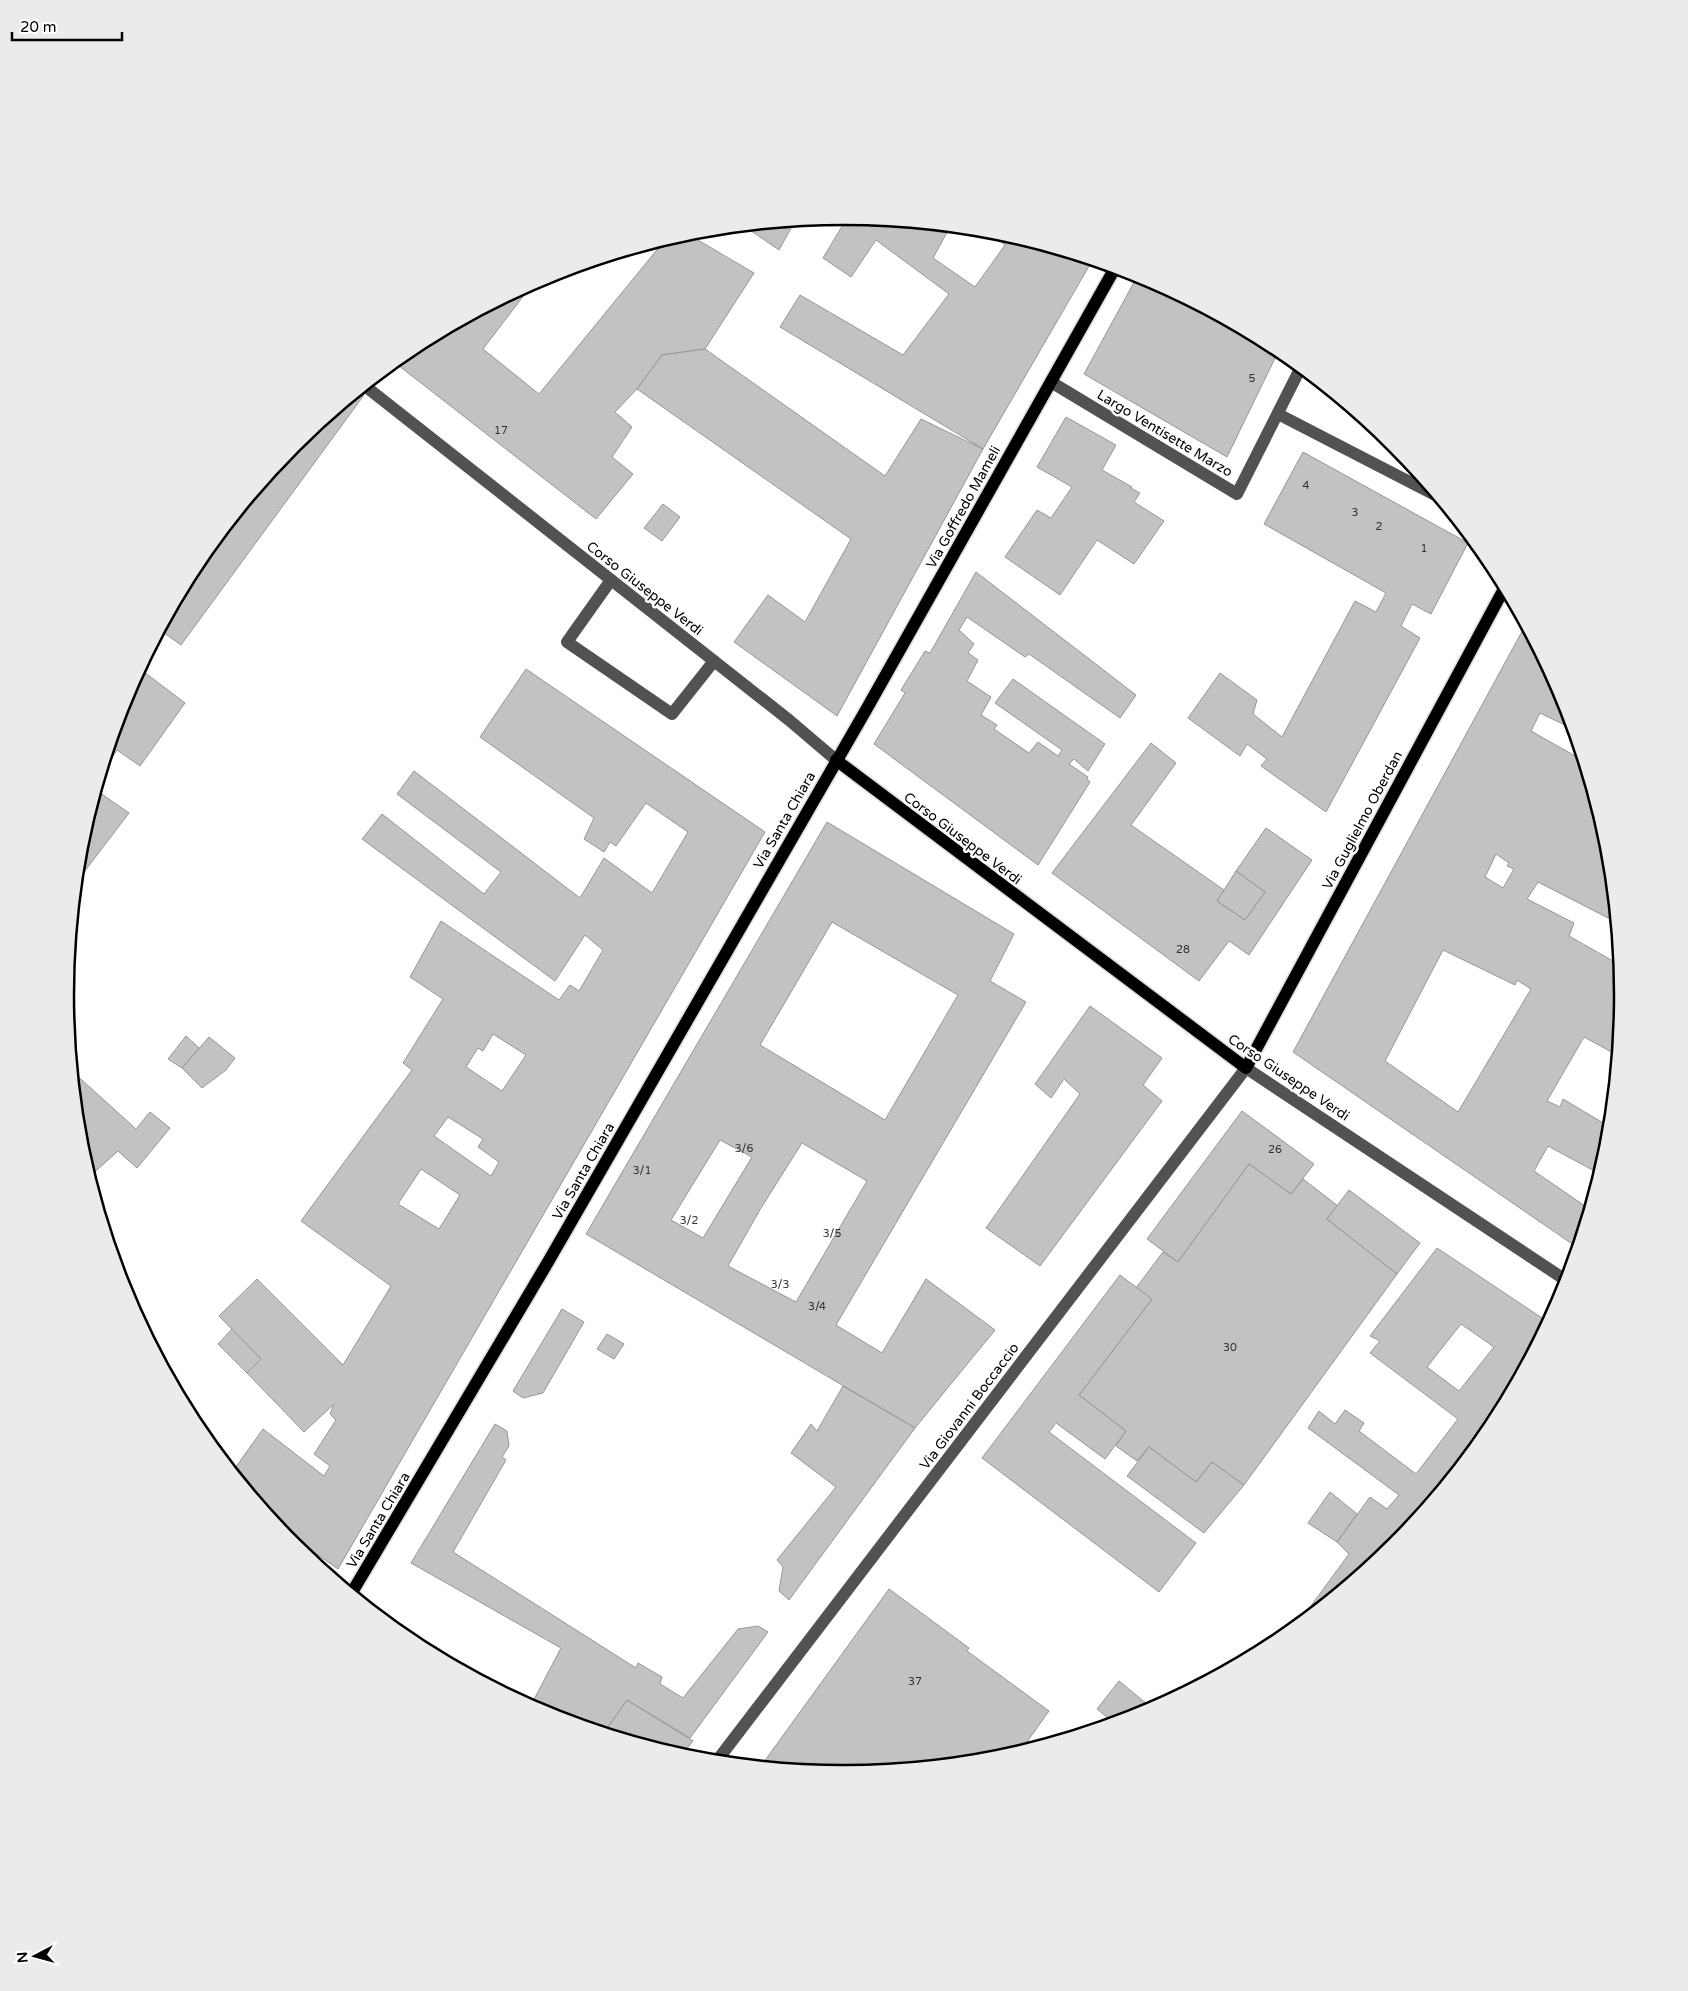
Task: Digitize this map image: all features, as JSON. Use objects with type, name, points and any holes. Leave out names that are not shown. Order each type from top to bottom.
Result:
[{"type":"main road","name":"Via Goffredo Mameli","points":[[836,760],[1112,274]]},
{"type":"main road","name":"Via Guglielmo Oberdan","points":[[1246,1068],[1501,594]]},
{"type":"main road","name":"Corso Giuseppe Verdi","points":[[836,760],[1246,1068]]},
{"type":"main road","name":"Via Santa Chiara","points":[[354,1589],[548,1262],[836,760]]},
{"type":"street","name":"Largo Ventisette Marzo","points":[[1051,382],[1238,494],[1298,373]]},
{"type":"street","name":"Corso Giuseppe Verdi","points":[[369,389],[790,720],[836,760]]},
{"type":"street","points":[[1278,414],[1424,489]]},
{"type":"street","points":[[611,580],[567,642],[672,714],[714,660]]},
{"type":"street","name":"Corso Giuseppe Verdi","points":[[1246,1068],[1561,1277]]},
{"type":"street","name":"Via Giovanni Boccaccio","points":[[721,1755],[1246,1068]]},
{"type":"building","points":[[844,225],[894,227],[947,232],[933,258],[975,287],[1005,245],[1000,241],[1043,251],[1090,265],[983,449],[780,327],[800,295],[903,355],[949,294],[876,240],[851,277],[823,258]]},
{"type":"building","points":[[792,227],[779,250],[752,231]]},
{"type":"building","points":[[697,240],[754,273],[705,349],[662,355],[637,389],[615,412],[632,427],[612,457],[633,474],[596,519],[400,366],[459,328],[524,296],[483,349],[539,394],[658,248]]},
{"type":"building","points":[[1134,282],[1185,305],[1229,328],[1275,357],[1227,457],[1084,374]]},
{"type":"building","points":[[705,349],[885,476],[921,419],[983,449],[837,716],[734,642],[768,595],[805,622],[851,539],[637,389],[662,355]]},
{"type":"building","points":[[363,394],[364,395],[181,645],[165,633],[204,568],[233,527],[299,451],[336,416]]},
{"type":"building","points":[[1066,417],[1116,445],[1102,470],[1140,493],[1134,502],[1164,521],[1134,564],[1097,540],[1060,595],[1005,557],[1037,510],[1051,518],[1072,487],[1037,467]]},
{"type":"building","points":[[1303,452],[1465,541],[1467,544],[1431,614],[1412,604],[1401,626],[1420,638],[1326,812],[1261,766],[1267,759],[1247,744],[1240,756],[1188,718],[1220,673],[1257,700],[1253,714],[1282,737],[1355,601],[1376,612],[1386,593],[1264,524]]},
{"type":"building","points":[[663,504],[680,517],[662,541],[644,528]]},
{"type":"building","points":[[976,572],[1136,695],[1120,718],[1029,654],[1025,657],[967,617],[959,630],[974,644],[968,653],[978,660],[967,681],[991,697],[981,715],[997,725],[994,729],[1029,753],[1038,742],[1058,756],[1062,750],[995,703],[1013,679],[1105,744],[1088,771],[1074,759],[1069,764],[1088,777],[1087,779],[1090,782],[1038,865],[874,744],[905,693],[901,690],[925,651],[930,653]]},
{"type":"building","points":[[1522,631],[1556,701],[1565,725],[1540,713],[1531,731],[1576,756],[1588,796],[1599,845],[1610,919],[1538,882],[1527,899],[1574,923],[1569,936],[1613,961],[1612,1052],[1584,1037],[1547,1101],[1560,1107],[1563,1099],[1603,1123],[1594,1170],[1548,1146],[1534,1171],[1585,1206],[1573,1244],[1293,1052]],"holes":[[[1496,854],[1509,863],[1507,866],[1514,869],[1503,888],[1485,877]],[[1443,950],[1515,985],[1517,980],[1531,989],[1458,1112],[1385,1061]]]},
{"type":"building","points":[[526,669],[765,832],[338,1569],[299,1540],[236,1467],[263,1429],[324,1476],[330,1466],[314,1454],[336,1420],[330,1414],[334,1404],[304,1432],[247,1373],[261,1359],[219,1316],[257,1279],[343,1365],[391,1286],[301,1221],[412,1070],[403,1063],[443,999],[410,977],[441,921],[559,1000],[570,985],[579,991],[603,950],[585,935],[555,981],[362,839],[382,814],[484,894],[501,872],[397,794],[414,771],[580,898],[604,858],[652,893],[688,832],[646,803],[616,846],[610,842],[604,852],[584,839],[594,818],[480,737]],"holes":[[[493,1034],[526,1055],[502,1091],[466,1067],[478,1048],[483,1051]],[[448,1117],[483,1139],[478,1147],[499,1162],[491,1176],[434,1136]],[[421,1169],[460,1195],[439,1229],[398,1204]]]},
{"type":"building","points":[[145,673],[185,703],[140,766],[117,750],[112,757],[132,701]]},
{"type":"building","points":[[1151,743],[1176,763],[1131,825],[1224,890],[1217,901],[1245,920],[1265,892],[1236,871],[1266,828],[1312,860],[1249,955],[1229,941],[1199,981],[1052,873]]},
{"type":"building","points":[[101,793],[129,813],[84,872]]},
{"type":"building","points":[[827,822],[1014,934],[990,981],[1026,1002],[836,1325],[882,1353],[926,1279],[995,1330],[915,1428],[586,1234]],"holes":[[[832,922],[958,995],[885,1120],[760,1045]],[[720,1140],[752,1157],[703,1238],[671,1220]],[[802,1143],[867,1181],[796,1302],[728,1266],[761,1208]]]},
{"type":"building","points":[[1236,871],[1265,892],[1245,920],[1217,901]]},
{"type":"building","points":[[1090,1006],[1162,1058],[1143,1085],[1162,1101],[1040,1266],[986,1228],[1080,1094],[1064,1079],[1051,1098],[1035,1084]]},
{"type":"building","points":[[186,1036],[199,1048],[182,1068],[168,1059]]},
{"type":"building","points":[[209,1037],[235,1058],[226,1070],[202,1088],[182,1068]]},
{"type":"building","points":[[78,1077],[136,1129],[150,1112],[170,1128],[137,1168],[118,1151],[95,1172]]},
{"type":"building","points":[[1242,1111],[1314,1164],[1291,1194],[1249,1164],[1178,1262],[1147,1239]]},
{"type":"building","points":[[1249,1164],[1291,1194],[1303,1179],[1338,1206],[1327,1219],[1397,1274],[1244,1485],[1212,1462],[1196,1482],[1149,1447],[1137,1461],[1116,1446],[1126,1431],[1079,1395],[1152,1299],[1136,1288],[1163,1252],[1178,1262]]},
{"type":"building","points":[[1349,1190],[1420,1243],[1397,1274],[1327,1219]]},
{"type":"building","points":[[1437,1248],[1543,1319],[1511,1381],[1455,1464],[1389,1540],[1352,1575],[1307,1611],[1349,1554],[1337,1542],[1370,1497],[1387,1509],[1399,1495],[1308,1428],[1319,1411],[1335,1424],[1345,1410],[1364,1423],[1359,1431],[1416,1474],[1458,1419],[1370,1353],[1380,1341],[1370,1336]],"holes":[[[1461,1324],[1494,1347],[1459,1391],[1427,1367]]]},
{"type":"building","points":[[1120,1275],[1152,1299],[1079,1395],[1126,1431],[1105,1459],[1056,1423],[1049,1432],[1196,1543],[1159,1592],[982,1458]]},
{"type":"building","points":[[562,1309],[584,1322],[543,1393],[523,1398],[513,1391]]},
{"type":"building","points":[[232,1329],[261,1359],[247,1373],[218,1344]]},
{"type":"building","points":[[607,1334],[624,1344],[614,1359],[597,1349]]},
{"type":"building","points":[[843,1386],[915,1428],[789,1600],[779,1591],[783,1567],[777,1560],[836,1487],[791,1453],[811,1424],[817,1431]]},
{"type":"building","points":[[495,1424],[507,1431],[509,1446],[502,1457],[506,1460],[453,1552],[636,1668],[638,1663],[662,1677],[660,1684],[683,1698],[738,1629],[758,1626],[768,1632],[690,1738],[627,1700],[607,1728],[534,1700],[561,1648],[411,1563]]},
{"type":"building","points":[[1149,1447],[1196,1482],[1212,1462],[1244,1485],[1204,1533],[1127,1476]]},
{"type":"building","points":[[1330,1492],[1357,1514],[1337,1542],[1308,1523]]},
{"type":"building","points":[[889,1589],[969,1648],[967,1651],[1049,1711],[1025,1744],[994,1751],[945,1759],[894,1764],[844,1766],[765,1761]]},
{"type":"building","points":[[1119,1681],[1146,1704],[1109,1719],[1097,1709]]},
{"type":"building","points":[[627,1700],[693,1741],[686,1749],[645,1740],[607,1728]]}]
